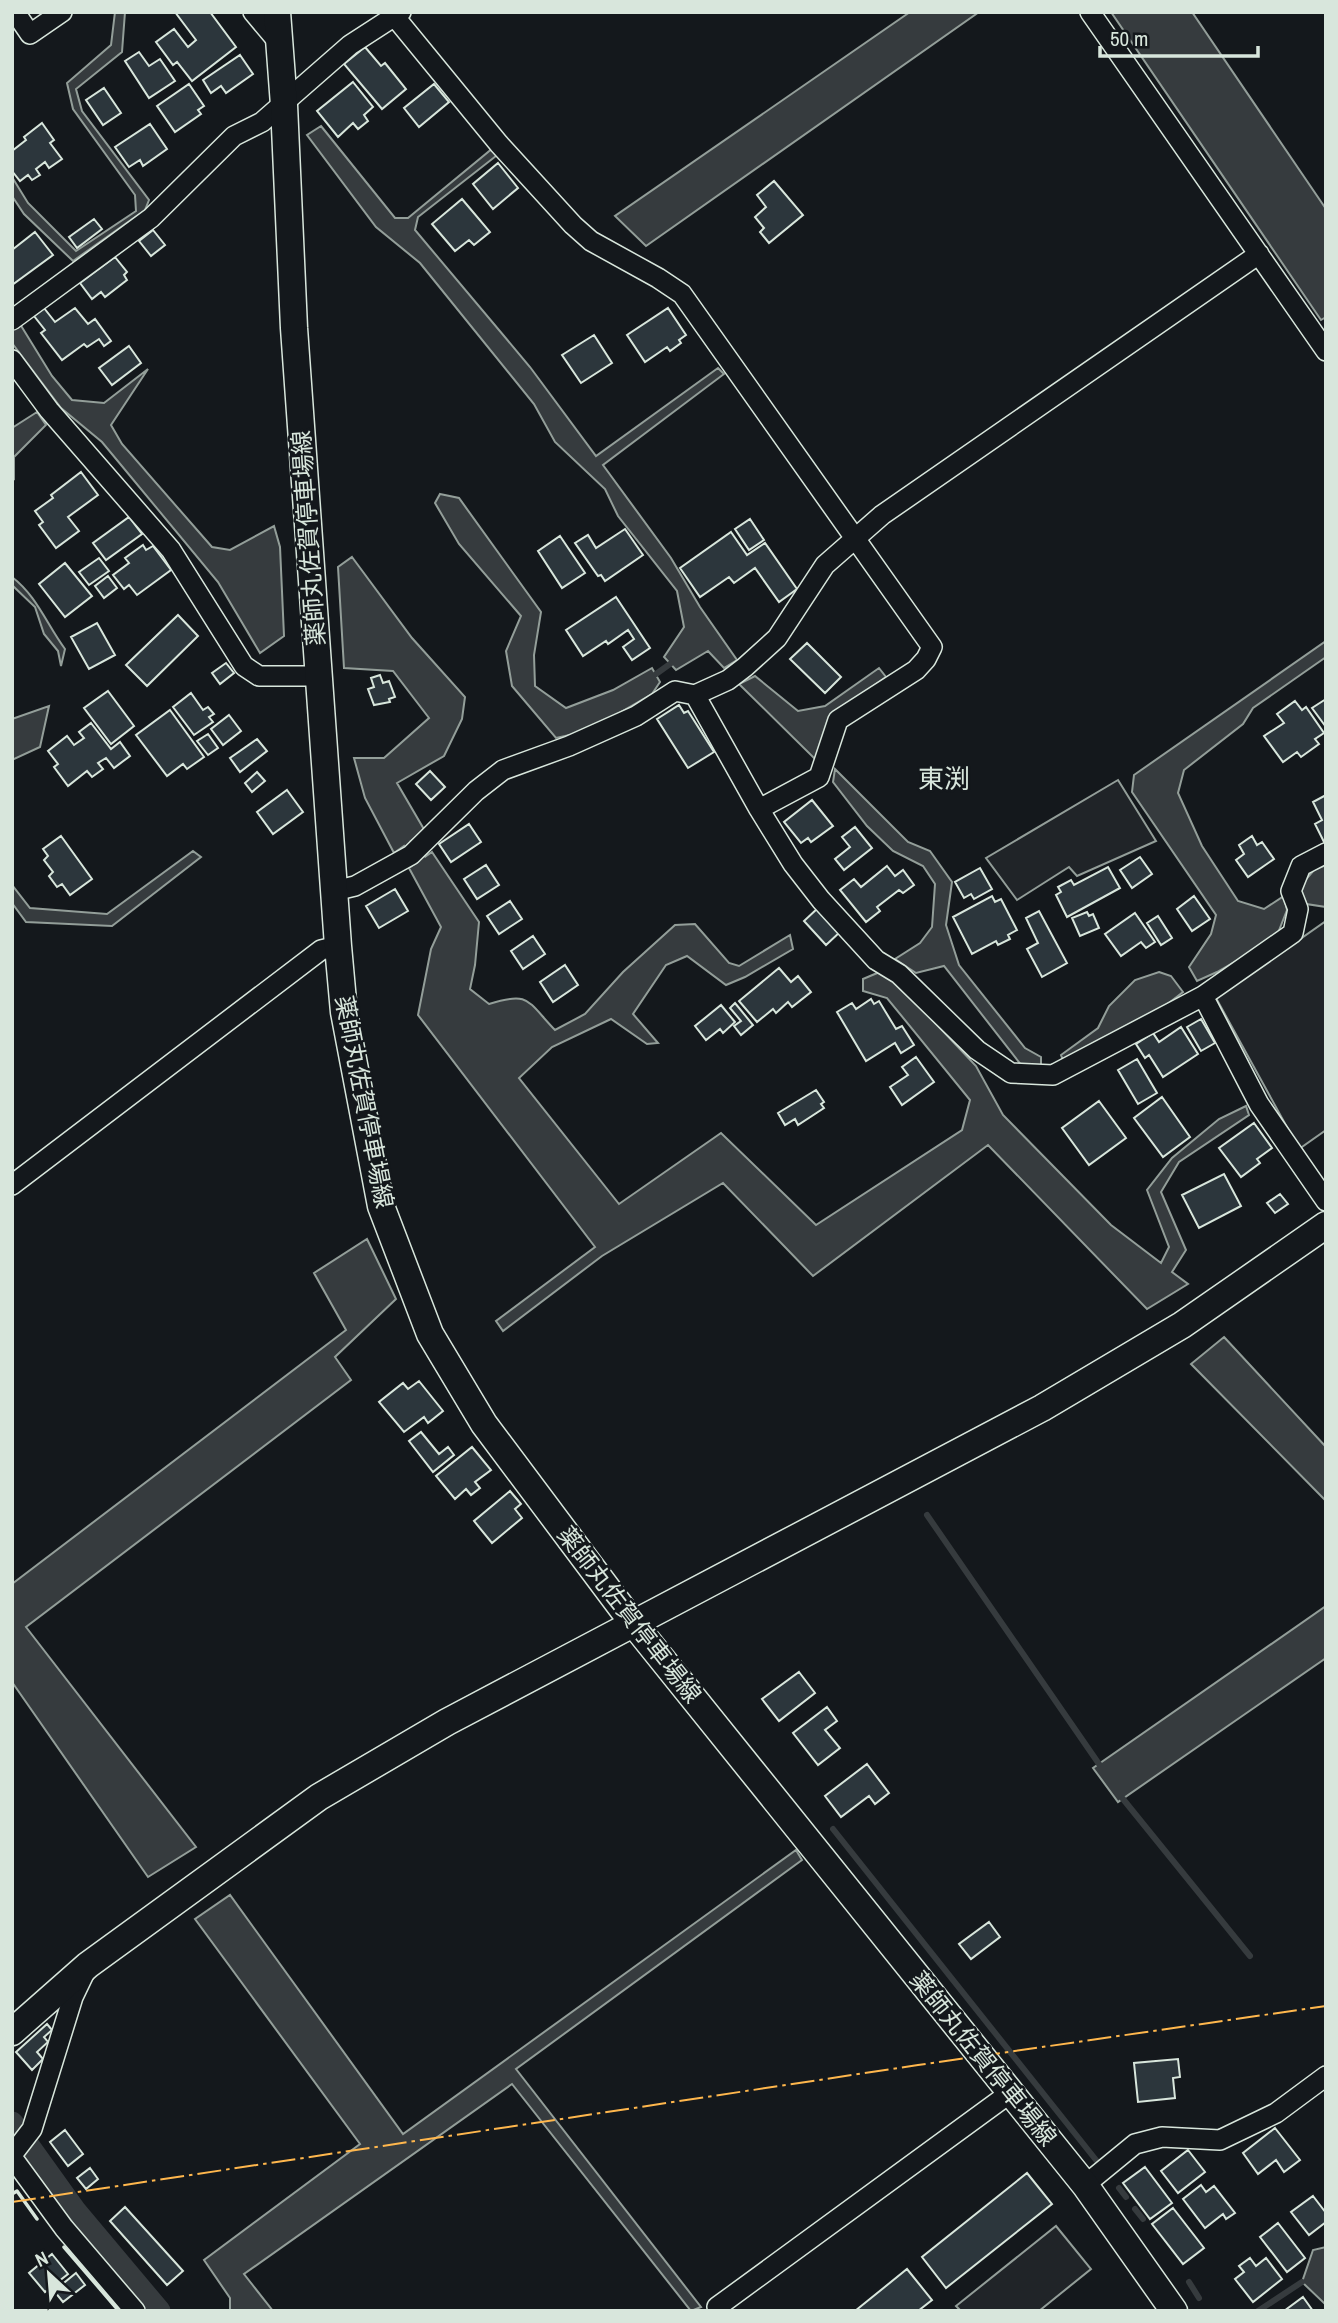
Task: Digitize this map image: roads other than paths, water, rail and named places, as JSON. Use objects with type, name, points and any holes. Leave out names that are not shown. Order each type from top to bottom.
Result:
[{"type":"main road","name":"薬師丸佐賀停車場線","points":[[277,12],[294,328],[344,1012],[381,1206],[430,1335],[484,1424],[633,1623],[1085,2185],[1174,2311]]},
{"type":"main road","points":[[12,2032],[88,1965],[319,1797],[447,1722],[1042,1408],[1182,1325],[1326,1225]]},
{"type":"street","points":[[15,12],[30,34],[62,12]]},
{"type":"street","points":[[253,12],[279,43]]},
{"type":"street","points":[[1090,12],[1324,343]]},
{"type":"street","points":[[12,320],[151,218],[234,136],[262,122],[350,45],[398,15],[499,144],[573,225],[591,241],[682,294],[932,648],[916,670],[838,720],[819,778],[759,809]]},
{"type":"street","points":[[334,891],[355,886],[415,851],[476,791],[503,770],[569,746],[636,716],[675,691],[695,695],[727,680],[777,638],[825,565],[882,515],[1259,254]]},
{"type":"street","points":[[12,360],[49,410],[171,550],[244,666],[259,676],[318,676]]},
{"type":"street","points":[[695,695],[759,809],[793,864],[821,900],[876,960],[892,969],[977,1050],[1011,1073],[1053,1075],[1203,996],[1293,933],[1294,900],[1301,866],[1326,853]]},
{"type":"street","points":[[12,1185],[321,950],[338,946]]},
{"type":"street","points":[[1203,996],[1259,1104],[1326,1201]]},
{"type":"street","points":[[88,1965],[73,1997],[32,2129],[12,2156],[64,2228],[135,2311]]},
{"type":"street","points":[[1085,2185],[1135,2144],[1162,2137],[1220,2140],[1276,2113],[1326,2076]]},
{"type":"street","points":[[717,2307],[1010,2092]]},
{"type":"waterway","points":[[656,674],[670,664]]},
{"type":"waterway","points":[[407,843],[422,859]]},
{"type":"waterway","points":[[927,1515],[1099,1764]]},
{"type":"waterway","points":[[1123,1799],[1250,1956]]},
{"type":"waterway","points":[[833,1829],[1096,2160]]},
{"type":"waterway","points":[[12,2123],[75,2211],[159,2311]]},
{"type":"waterway","points":[[1119,2188],[1126,2197]]},
{"type":"waterway","points":[[1135,2209],[1143,2219]]},
{"type":"waterway","points":[[1189,2282],[1199,2298]]},
{"type":"waterway","points":[[1258,2311],[1302,2282]]},
{"type":"district","name":"東渕","points":[[944,779]]}]
